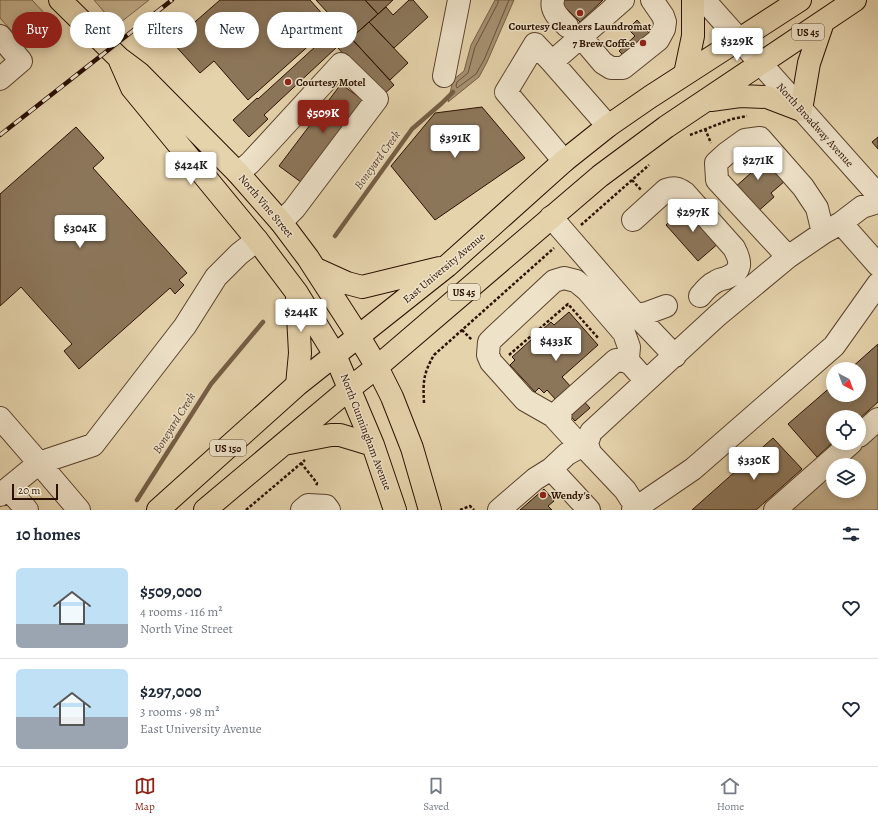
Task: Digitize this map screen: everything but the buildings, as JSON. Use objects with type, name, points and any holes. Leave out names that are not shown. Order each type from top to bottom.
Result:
[{"type":"main road","name":"North Vine Street","points":[[60,0],[119,58],[139,73],[238,173],[281,222],[316,269],[358,337]]},
{"type":"main road","points":[[685,74],[694,36],[693,0]]},
{"type":"main road","name":"US 45","points":[[739,39],[800,0]]},
{"type":"main road","name":"US 45","points":[[377,367],[600,176],[661,130],[855,0]]},
{"type":"main road","points":[[704,101],[740,96],[767,97],[801,110],[809,63],[824,22]]},
{"type":"main road","name":"East University Avenue","points":[[158,510],[297,385],[447,266],[564,162],[608,126],[739,39]]},
{"type":"main road","name":"North Vine Street","points":[[119,58],[132,88],[257,240],[297,293],[335,355]]},
{"type":"main road","points":[[316,269],[347,283],[362,286],[447,266]]},
{"type":"main road","points":[[297,293],[300,353],[297,385]]},
{"type":"main road","points":[[358,337],[377,367],[392,397],[412,448],[430,510]]},
{"type":"main road","name":"North Cunningham Avenue","points":[[335,355],[373,445],[395,510]]},
{"type":"main road","name":"US 150","points":[[205,510],[377,367]]},
{"type":"main road","points":[[283,444],[331,435],[340,435],[373,445]]},
{"type":"street","points":[[444,76],[459,0]]},
{"type":"street","points":[[553,0],[551,5],[554,12],[610,68],[623,68],[658,40],[664,30],[665,22],[663,16],[652,0]]},
{"type":"street","points":[[552,62],[574,32],[623,0]]},
{"type":"street","name":"North Broadway Avenue","points":[[704,0],[878,195]]},
{"type":"street","points":[[0,36],[21,61],[0,79]]},
{"type":"street","points":[[564,162],[506,92],[535,44],[608,126]]},
{"type":"street","points":[[238,173],[250,163],[341,64],[377,99],[294,210],[281,222]]},
{"type":"street","points":[[788,257],[717,180],[716,163],[727,152],[745,140],[760,138],[803,187],[832,228],[878,266]]},
{"type":"street","points":[[633,220],[666,190],[673,188],[679,189],[685,193],[729,242],[739,257],[740,264],[737,270],[732,276],[718,280],[695,291],[718,316]]},
{"type":"street","points":[[878,202],[862,207],[788,257],[718,316],[591,432],[587,443],[590,453],[624,490],[635,509],[693,469],[834,346],[878,284]]},
{"type":"street","points":[[551,217],[636,315],[675,356]]},
{"type":"street","points":[[27,510],[4,492],[39,463],[93,445],[186,326],[216,277],[239,254],[257,240]]},
{"type":"street","points":[[587,443],[574,439],[553,416],[525,400],[491,362],[488,355],[489,342],[554,281],[564,278],[576,281],[587,290],[624,333],[629,347],[628,358],[630,363]]},
{"type":"street","points":[[636,315],[647,313],[666,306]]},
{"type":"street","points":[[560,423],[561,409],[616,360],[624,360],[630,363],[646,381]]},
{"type":"street","points":[[0,418],[79,510]]},
{"type":"street","points":[[866,430],[878,419]]},
{"type":"street","points":[[499,510],[535,479],[551,469],[567,454],[587,443]]},
{"type":"street","points":[[775,510],[843,450]]},
{"type":"street","points":[[551,469],[589,510]]},
{"type":"street","points":[[302,510],[308,505],[326,506],[329,510]]},
{"type":"path","points":[[684,137],[752,114]]},
{"type":"path","points":[[580,226],[653,161]]},
{"type":"path","points":[[424,403],[423,386],[426,369],[434,355],[558,245]]},
{"type":"path","points":[[496,368],[568,304],[599,339]]},
{"type":"path","points":[[246,510],[307,458]]},
{"type":"path","points":[[460,510],[470,506],[474,510]]},
{"type":"shaded area","points":[[0,0],[32,0],[43,12],[12,12],[12,31],[0,18]]},
{"type":"shaded area","points":[[94,0],[149,0],[125,19],[125,12],[104,12]]},
{"type":"shaded area","points":[[878,433],[878,510],[792,510],[826,479],[826,498],[866,498],[866,458],[850,458],[859,450],[866,450],[866,444]]},
{"type":"water","points":[[495,0],[514,0],[479,77],[448,102],[453,80],[464,71],[471,45]]},
{"type":"waterway","name":"Boneyard Creek","points":[[335,236],[412,129],[453,92]]},
{"type":"waterway","name":"Boneyard Creek","points":[[137,500],[211,384],[263,322]]},
{"type":"railway","points":[[0,135],[172,0]]},
{"type":"place","name":"Courtesy Cleaners Laundromat","points":[[580,13]]},
{"type":"place","name":"7 Brew Coffee","points":[[643,43]]},
{"type":"place","name":"Courtesy Motel","points":[[288,82]]},
{"type":"place","name":"Wendy's","points":[[543,495]]}]
